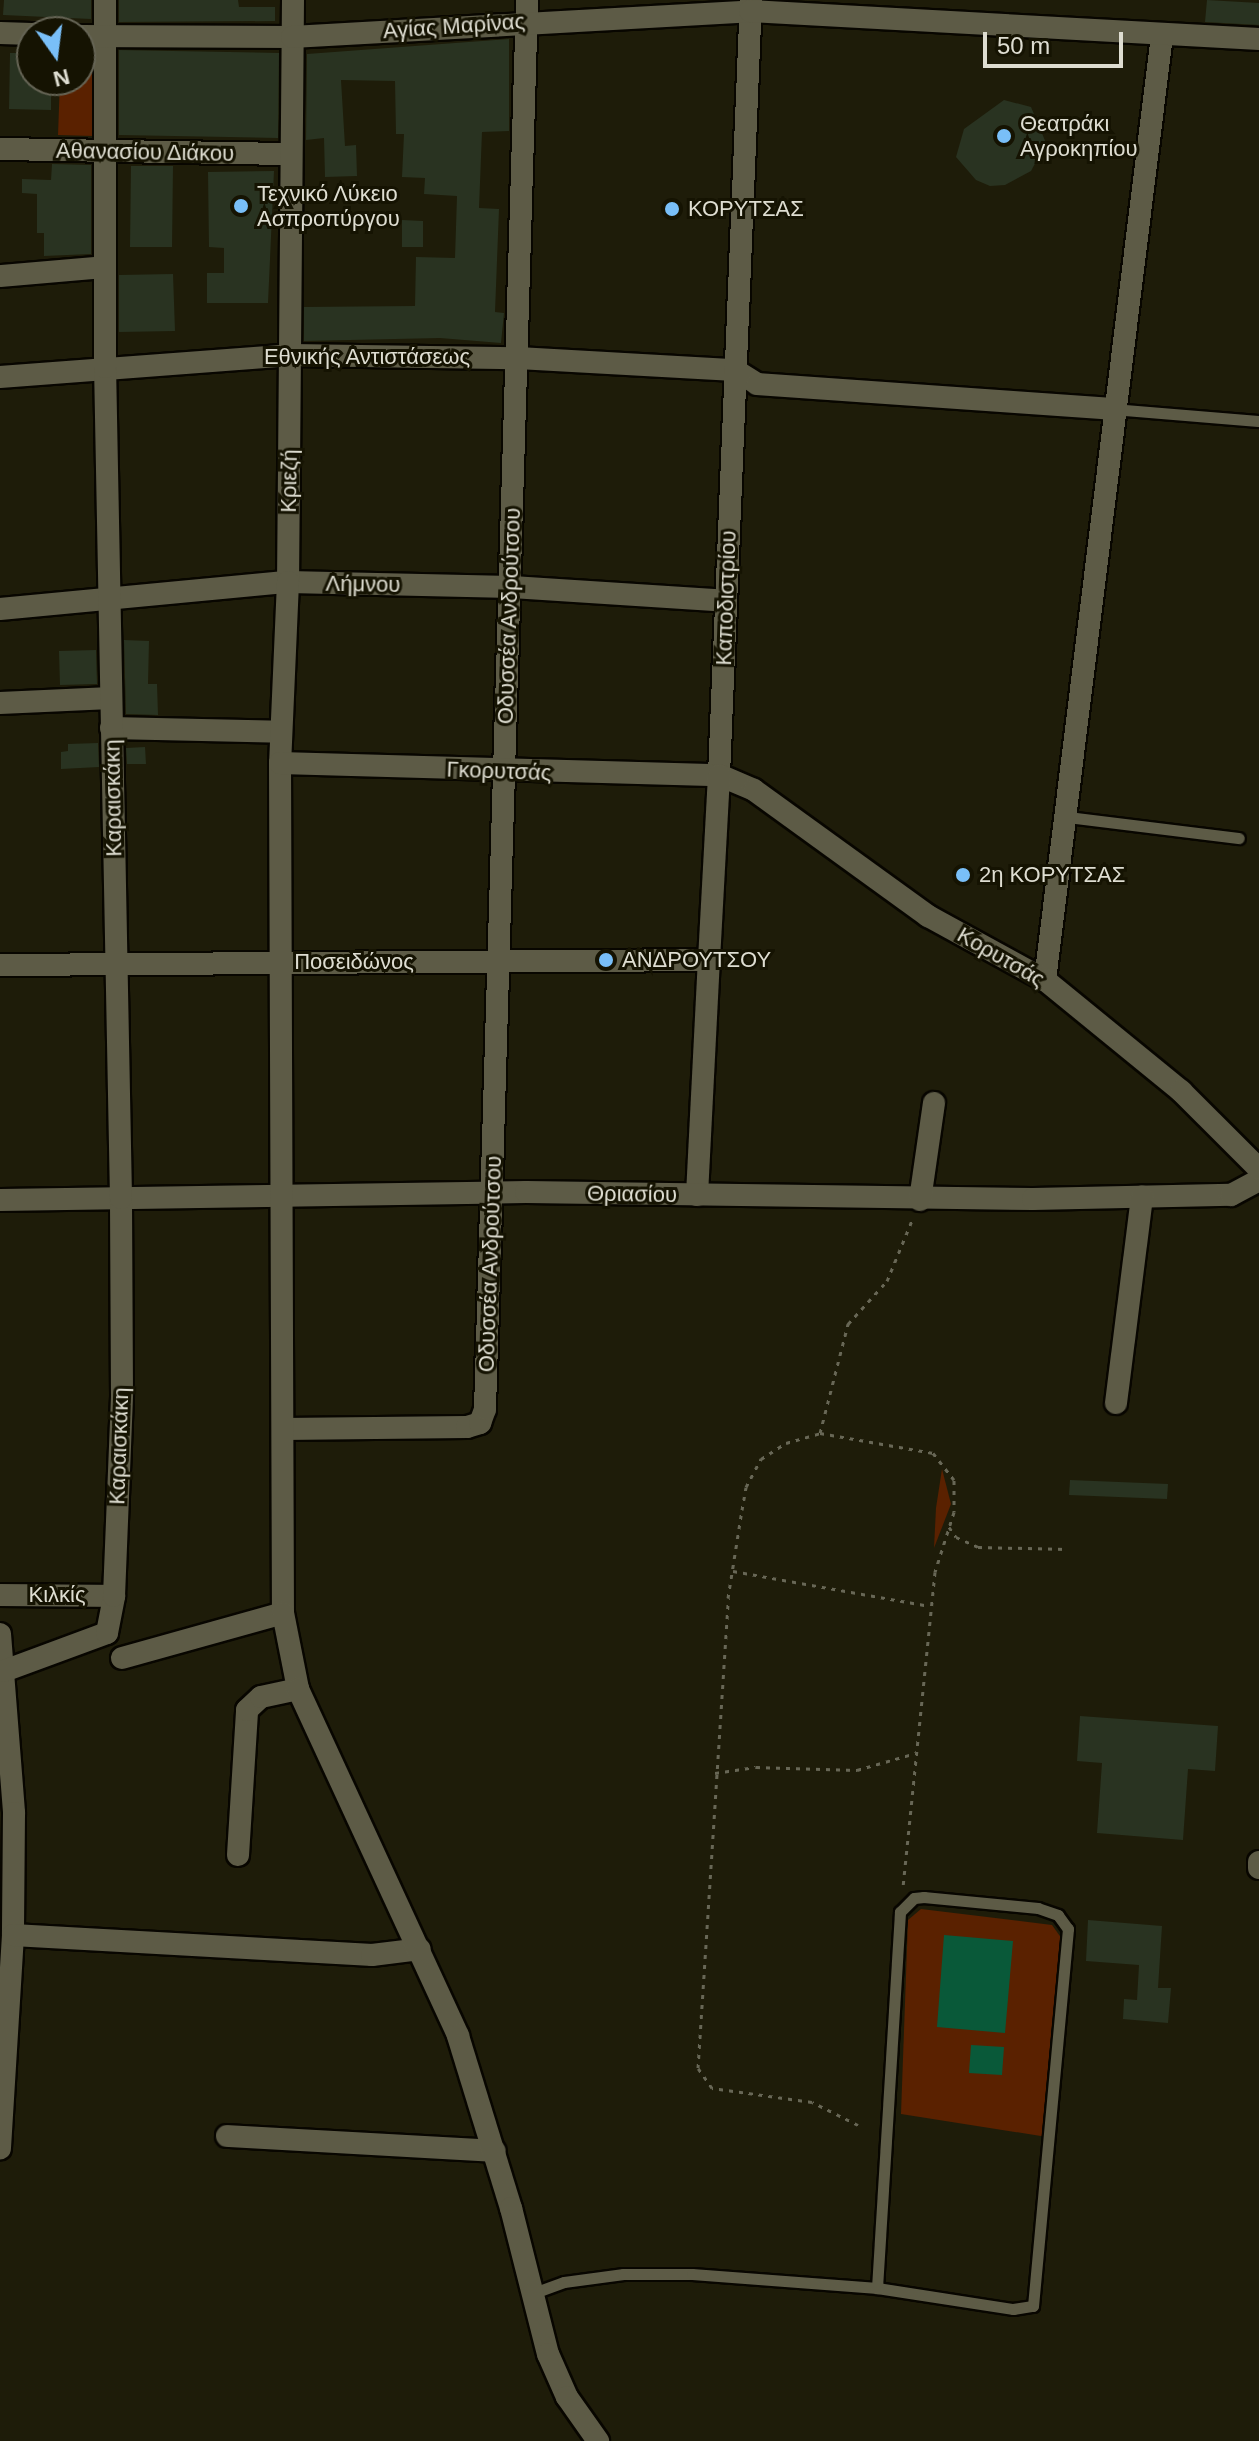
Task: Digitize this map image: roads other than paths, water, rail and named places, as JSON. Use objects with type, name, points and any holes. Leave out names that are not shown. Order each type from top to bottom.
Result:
[{"type":"street","name":"Καραισκάκη","points":[[4,1671],[107,1633],[114,1596],[122,1394],[121,1198],[105,367],[105,0]]},
{"type":"street","name":"Κριεζή","points":[[293,0],[289,154],[291,355],[288,582],[280,763],[284,962],[283,1613],[298,1689],[458,2036],[495,2151],[531,2294],[567,2397],[598,2441]]},
{"type":"street","name":"Αγίας Μαρίνας","points":[[96,36],[292,37],[526,10],[750,5],[1162,35],[1259,39]]},
{"type":"street","name":"Καποδιστρίου","points":[[697,1195],[719,775],[750,5]]},
{"type":"street","name":"Οδυσσέα Ανδρούτσου","points":[[283,1429],[480,1423],[485,1409],[493,1192],[495,961],[512,587],[526,10]]},
{"type":"street","points":[[1045,980],[1067,817],[1112,409],[1162,35]]},
{"type":"street","name":"Αθανασίου Διάκου","points":[[0,149],[289,154]]},
{"type":"street","points":[[0,276],[105,267]]},
{"type":"street","name":"Εθνικής Αντιστάσεως","points":[[0,377],[291,355],[518,358],[735,370],[757,384],[1112,409]]},
{"type":"street","name":"Λήμνου","points":[[0,609],[288,582],[512,587],[726,601]]},
{"type":"street","points":[[0,703],[111,698]]},
{"type":"street","points":[[111,728],[281,732]]},
{"type":"street","name":"Γκορυτσάς","points":[[280,763],[719,775]]},
{"type":"street","name":"Κορυτσάς","points":[[719,775],[754,790],[928,916],[1045,980],[1181,1091],[1259,1169]]},
{"type":"street","name":"Ποσειδώνος","points":[[0,965],[709,960]]},
{"type":"street","points":[[920,1200],[934,1103]]},
{"type":"street","name":"Θριασίου","points":[[0,1200],[493,1192],[920,1200],[1142,1197],[1231,1195],[1259,1180]]},
{"type":"street","points":[[1116,1403],[1142,1197]]},
{"type":"street","name":"Κιλκίς","points":[[0,1595],[114,1596]]},
{"type":"street","points":[[122,1658],[283,1613]]},
{"type":"street","points":[[0,1634],[13,1935],[0,2149]]},
{"type":"street","points":[[238,1855],[247,1710],[261,1697],[298,1689]]},
{"type":"street","points":[[13,1935],[372,1955],[420,1949]]},
{"type":"street","points":[[227,2136],[495,2151]]},
{"type":"lane","points":[[1112,409],[1259,421]]},
{"type":"lane","points":[[1067,817],[1239,838]]},
{"type":"lane","points":[[531,2294],[564,2282],[623,2274],[877,2288],[1013,2309],[1033,2306],[1067,1945],[1066,1924],[1038,1908],[924,1897],[906,1903],[897,1922],[877,2288]]},
{"type":"place","name":"Θεατράκι Αγροκηπίου","points":[[1004,136]]},
{"type":"place","name":"Τεχνικό Λύκειο Ασπροπύργου","points":[[241,206]]},
{"type":"place","name":"ΚΟΡΥΤΣΑΣ","points":[[672,209]]},
{"type":"place","name":"2η ΚΟΡΥΤΣΑΣ","points":[[963,875]]},
{"type":"place","name":"ΑΝΔΡΟΥΤΣΟΥ","points":[[606,960]]}]
